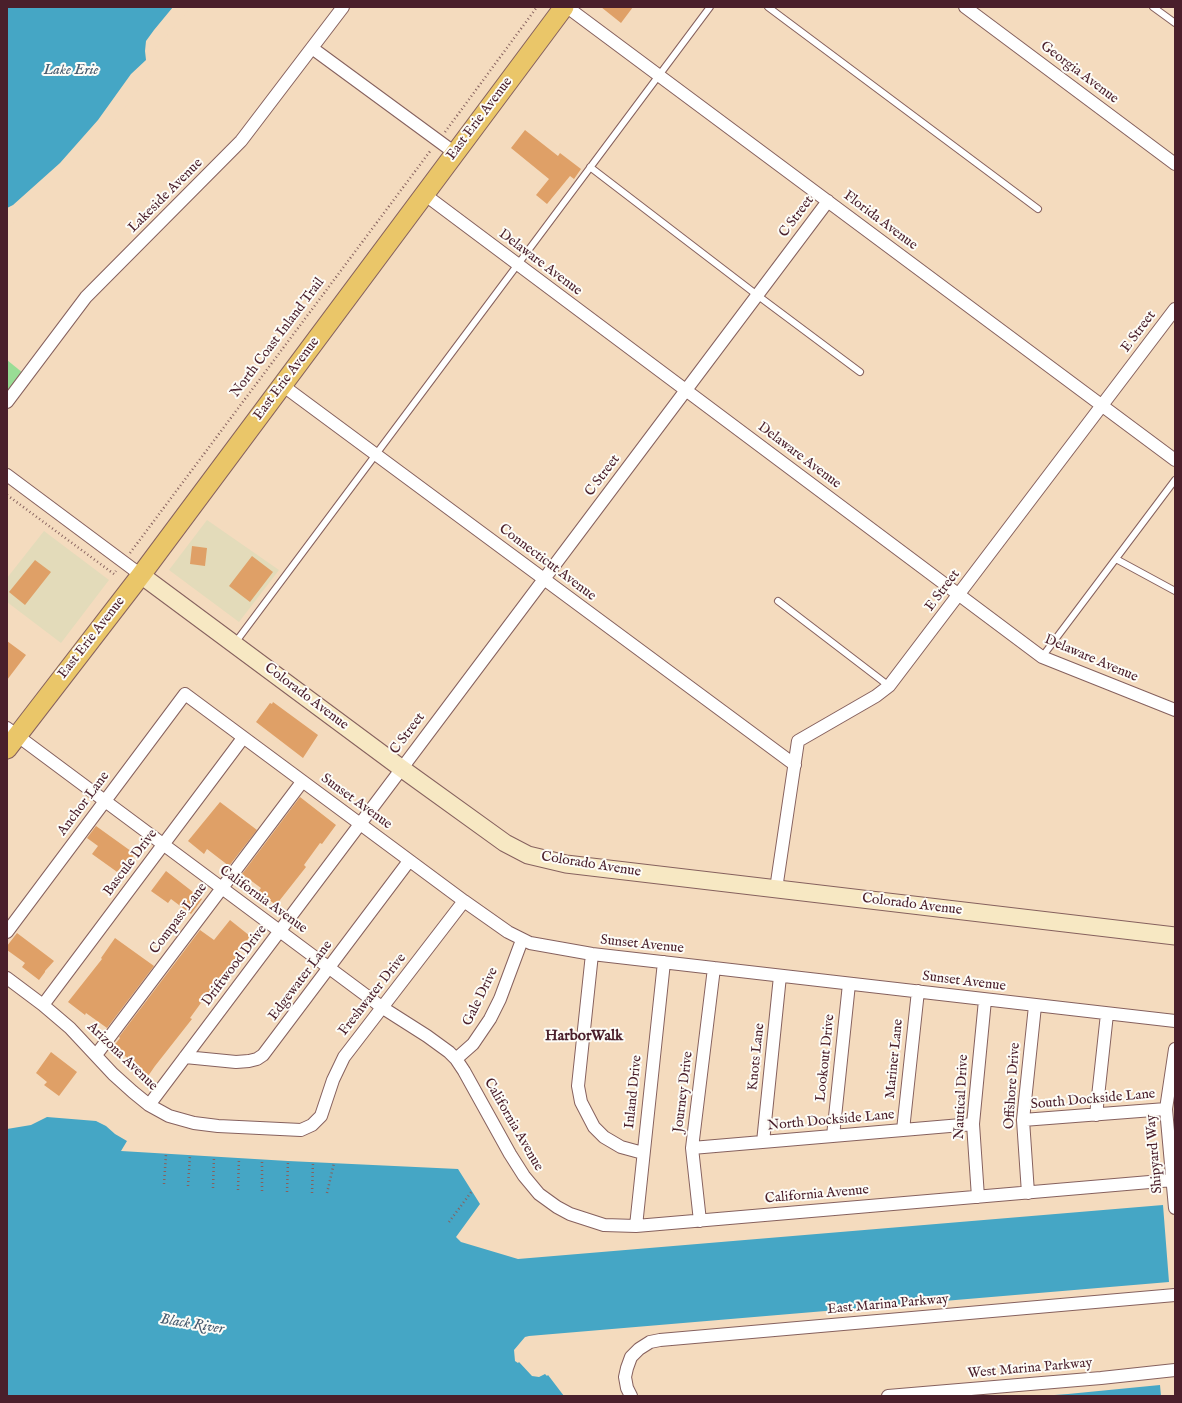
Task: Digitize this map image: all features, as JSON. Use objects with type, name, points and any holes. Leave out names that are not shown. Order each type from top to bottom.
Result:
[{"type":"main road","name":"East Erie Avenue","points":[[10,738],[140,575],[564,7]]},
{"type":"main road","name":"Colorado Avenue","points":[[140,575],[401,768],[505,843],[528,855],[566,864],[1175,936]]},
{"type":"street","name":"Lakeside Avenue","points":[[7,402],[83,300],[234,149],[343,7]]},
{"type":"street","name":"Florida Avenue","points":[[568,7],[1175,460]]},
{"type":"street","name":"Georgia Avenue","points":[[965,7],[1175,164]]},
{"type":"street","points":[[312,48],[455,153]]},
{"type":"street","name":"Delaware Avenue","points":[[424,194],[1042,657],[1175,710]]},
{"type":"street","name":"C Street","points":[[401,768],[828,201]]},
{"type":"street","name":"E Street","points":[[776,889],[798,741],[876,696],[889,686],[1175,309]]},
{"type":"street","name":"Connecticut Avenue","points":[[282,385],[795,765]]},
{"type":"street","name":"Colorado Avenue","points":[[7,475],[140,575]]},
{"type":"street","name":"Sunset Avenue","points":[[185,694],[464,901],[522,940],[541,946],[592,954],[1175,1021]]},
{"type":"street","name":"Anchor Lane","points":[[7,932],[185,694]]},
{"type":"street","name":"California Avenue","points":[[10,738],[105,801],[383,1008],[438,1043],[456,1059],[510,1154],[524,1176],[539,1194],[557,1207],[585,1219],[617,1226],[636,1226],[1173,1180]]},
{"type":"street","name":"Bascule Drive","points":[[43,1005],[243,738]]},
{"type":"street","name":"Driftwood Drive","points":[[150,1105],[401,768]]},
{"type":"street","name":"Compass Lane","points":[[96,1055],[302,782]]},
{"type":"street","name":"Edgewater Lane","points":[[185,1057],[236,1062],[249,1061],[260,1057],[266,1052],[409,860]]},
{"type":"street","name":"Freshwater Drive","points":[[321,1116],[332,1080],[340,1064],[464,901]]},
{"type":"street","name":"Gale Drive","points":[[456,1059],[473,1044],[490,1020],[500,999],[522,940]]},
{"type":"street","points":[[592,954],[578,1086],[581,1102],[594,1127],[604,1137],[621,1147],[643,1153]]},
{"type":"street","name":"Inland Drive","points":[[636,1226],[664,962]]},
{"type":"street","name":"Journey Drive","points":[[700,1220],[692,1148],[714,968]]},
{"type":"street","name":"Knots Lane","points":[[763,1142],[780,976]]},
{"type":"street","name":"Arizona Avenue","points":[[7,978],[43,1005],[70,1028],[124,1084],[150,1105],[169,1116],[176,1119],[207,1125],[301,1130],[312,1125],[321,1116]]},
{"type":"street","name":"Lookout Drive","points":[[833,1136],[849,984]]},
{"type":"street","name":"Mariner Lane","points":[[903,1130],[918,991]]},
{"type":"street","name":"Nautical Drive","points":[[978,1197],[973,1124],[985,1000]]},
{"type":"street","name":"Offshore Drive","points":[[1028,1193],[1023,1120],[1035,1006]]},
{"type":"street","points":[[1096,1115],[1107,1014]]},
{"type":"street","name":"Shipyard Way","points":[[1175,1049],[1166,1108],[1175,1208]]},
{"type":"street","name":"South Dockside Lane","points":[[1023,1120],[1166,1108]]},
{"type":"street","name":"North Dockside Lane","points":[[692,1148],[973,1124]]},
{"type":"street","name":"East Marina Parkway","points":[[631,1396],[627,1388],[626,1377],[627,1368],[631,1357],[639,1349],[650,1342],[660,1340],[1175,1295]]},
{"type":"street","name":"West Marina Parkway","points":[[888,1396],[1101,1378],[1175,1370]]},
{"type":"lane","points":[[234,644],[710,7]]},
{"type":"lane","points":[[768,7],[1038,209]]},
{"type":"lane","points":[[1153,7],[1175,24]]},
{"type":"lane","points":[[590,168],[757,296],[860,372]]},
{"type":"lane","points":[[1042,657],[1175,480]]},
{"type":"lane","points":[[1116,559],[1175,591]]},
{"type":"lane","points":[[778,601],[889,686]]},
{"type":"path","name":"North Coast Inland Trail","points":[[7,495],[114,574],[537,7]]},
{"type":"path","points":[[164,1184],[166,1154]]},
{"type":"path","points":[[188,1186],[190,1155]]},
{"type":"path","points":[[213,1188],[214,1157]]},
{"type":"path","points":[[238,1190],[240,1158]]},
{"type":"path","points":[[262,1159],[262,1192]]},
{"type":"path","points":[[287,1192],[288,1161]]},
{"type":"path","points":[[312,1162],[312,1193]]},
{"type":"path","points":[[327,1193],[334,1163]]},
{"type":"path","points":[[450,1222],[472,1191]]},
{"type":"shaded area","points":[[207,520],[279,570],[239,622],[169,570]]},
{"type":"shaded area","points":[[44,531],[109,580],[61,643],[7,602],[7,578]]},
{"type":"green space","points":[[7,360],[23,373],[7,395]]},
{"type":"water","name":"Lake Erie","points":[[7,7],[190,7],[153,48],[156,59],[21,207],[7,227]]},
{"type":"water","name":"Black River","points":[[47,1117],[96,1121],[106,1126],[115,1134],[127,1141],[121,1151],[458,1169],[480,1204],[456,1237],[461,1242],[518,1259],[1163,1205],[1169,1282],[525,1337],[514,1350],[515,1361],[518,1363],[519,1362],[532,1376],[539,1377],[545,1374],[547,1376],[548,1375],[564,1396],[7,1396],[7,1129],[31,1125]]},
{"type":"water","points":[[1160,1385],[1161,1396],[1041,1396],[1068,1394]]},
{"type":"pier","points":[[173,7],[192,7],[155,49],[158,60],[121,114],[82,155],[44,187],[23,208],[23,214],[7,229],[7,208],[13,205],[60,163],[98,120],[131,74],[146,60],[146,41]]},
{"type":"building","points":[[601,7],[633,7],[621,23]]},
{"type":"building","points":[[525,130],[558,156],[560,153],[581,169],[574,179],[570,176],[547,204],[536,195],[549,179],[511,148]]},
{"type":"building","points":[[192,546],[207,548],[205,566],[190,564]]},
{"type":"building","points":[[252,556],[273,572],[250,602],[229,586]]},
{"type":"building","points":[[35,560],[51,572],[25,605],[9,592]]},
{"type":"building","points":[[7,641],[26,655],[7,680]]},
{"type":"building","points":[[273,702],[318,735],[303,758],[256,722],[270,703],[272,704]]},
{"type":"building","points":[[300,797],[336,825],[322,844],[320,843],[304,865],[306,867],[276,905],[258,892],[261,888],[242,874]]},
{"type":"building","points":[[220,802],[257,830],[229,866],[207,849],[204,854],[188,841]]},
{"type":"building","points":[[96,826],[135,854],[120,874],[92,854],[98,846],[87,838]]},
{"type":"building","points":[[166,871],[202,899],[191,914],[171,899],[168,903],[151,891]]},
{"type":"building","points":[[230,920],[250,936],[225,974],[208,997],[206,996],[190,1018],[192,1019],[146,1079],[130,1066],[133,1062],[113,1047],[200,930],[214,940]]},
{"type":"building","points":[[17,933],[54,961],[39,980],[22,967],[25,963],[7,950],[7,946]]},
{"type":"building","points":[[115,938],[154,966],[107,1028],[86,1013],[85,1015],[68,1002],[102,959],[101,958]]},
{"type":"building","points":[[51,1052],[77,1072],[59,1096],[44,1085],[47,1082],[36,1073]]},
{"type":"district","name":"HarborWalk","points":[[584,1037]]}]
